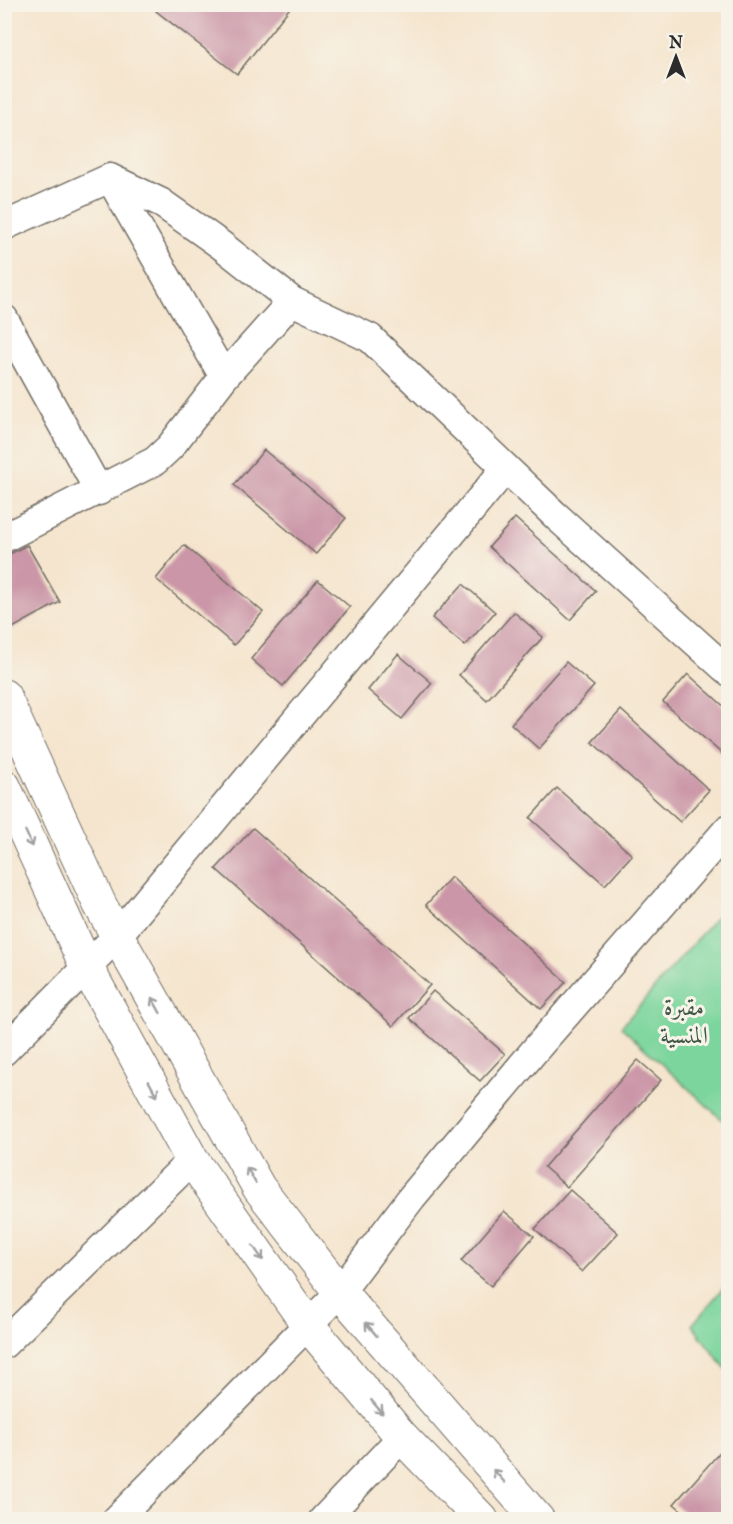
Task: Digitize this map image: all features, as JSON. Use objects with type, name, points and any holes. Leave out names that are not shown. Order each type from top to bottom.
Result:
[{"type":"main road","points":[[4,696],[100,905],[259,1188],[340,1292],[538,1520]]},
{"type":"main road","points":[[5,791],[87,968],[192,1160],[308,1325],[402,1437],[482,1520]]},
{"type":"street","points":[[4,226],[110,178]]},
{"type":"street","points":[[110,178],[160,202],[221,245],[292,301],[370,338],[506,468],[729,671]]},
{"type":"street","points":[[110,178],[224,377]]},
{"type":"street","points":[[4,538],[155,461],[170,447],[224,377],[292,301]]},
{"type":"street","points":[[4,319],[99,491]]},
{"type":"street","points":[[4,1051],[118,935],[506,468]]},
{"type":"street","points":[[116,1520],[340,1292],[412,1197],[528,1058],[729,830]]},
{"type":"street","points":[[4,1344],[192,1160]]},
{"type":"street","points":[[323,1520],[402,1437]]},
{"type":"green space","name":"مقبرة المنسية","points":[[728,903],[728,1125],[621,1027]]},
{"type":"green space","points":[[728,1282],[728,1372],[692,1325]]},
{"type":"building","points":[[161,4],[293,4],[237,74],[156,11]]},
{"type":"building","points":[[264,450],[346,518],[316,554],[234,485]]},
{"type":"building","points":[[515,518],[596,591],[570,620],[489,547]]},
{"type":"building","points":[[27,545],[60,602],[9,630],[4,621],[4,557]]},
{"type":"building","points":[[184,545],[263,612],[234,645],[156,579]]},
{"type":"building","points":[[318,580],[350,607],[283,686],[251,659]]},
{"type":"building","points":[[463,584],[495,612],[465,646],[432,618]]},
{"type":"building","points":[[514,612],[543,637],[487,700],[459,675]]},
{"type":"building","points":[[398,654],[432,683],[402,719],[368,690]]},
{"type":"building","points":[[566,662],[594,686],[539,749],[511,724]]},
{"type":"building","points":[[688,674],[728,710],[728,759],[663,702]]},
{"type":"building","points":[[621,710],[709,790],[680,822],[592,742]]},
{"type":"building","points":[[557,788],[632,855],[605,885],[530,818]]},
{"type":"building","points":[[253,828],[430,985],[393,1026],[216,869]]},
{"type":"building","points":[[451,877],[566,982],[541,1009],[426,905]]},
{"type":"building","points":[[433,991],[505,1054],[480,1081],[409,1018]]},
{"type":"building","points":[[638,1060],[661,1080],[567,1187],[544,1167]]},
{"type":"building","points":[[570,1190],[618,1233],[582,1272],[535,1229]]},
{"type":"building","points":[[504,1211],[534,1236],[491,1286],[461,1261]]},
{"type":"building","points":[[720,1452],[728,1459],[728,1520],[681,1520],[686,1514],[674,1504]]}]
